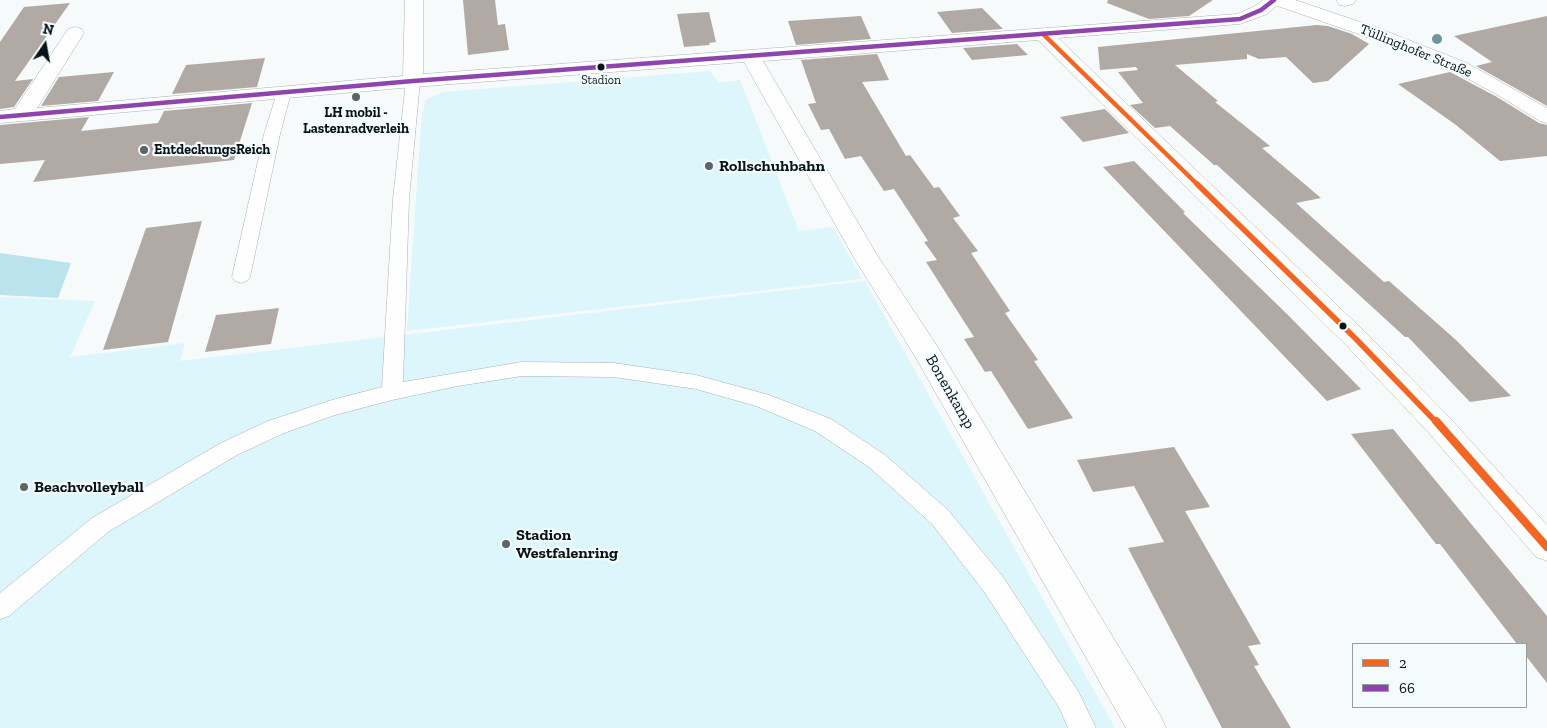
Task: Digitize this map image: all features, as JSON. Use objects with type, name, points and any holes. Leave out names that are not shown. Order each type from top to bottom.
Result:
[{"type":"street","points":[[412,81],[414,0]]},
{"type":"street","points":[[0,117],[412,81],[1240,19],[1261,10],[1276,0]]},
{"type":"street","name":"Tüllinghofer Straße","points":[[1276,0],[1371,32],[1460,67],[1547,117]]},
{"type":"street","points":[[22,115],[75,33]]},
{"type":"street","points":[[1043,34],[1356,339],[1438,424],[1547,548]]},
{"type":"street","name":"Bonenkamp","points":[[751,57],[865,256],[928,353],[1147,728]]},
{"type":"lane","points":[[392,392],[401,199],[412,81]]},
{"type":"lane","points":[[241,277],[272,134],[284,93]]},
{"type":"lane","points":[[0,608],[100,525],[229,449],[276,427],[332,408],[392,392],[522,369],[614,370],[696,382],[752,397],[823,425],[878,462],[940,517],[994,585],[1069,700],[1082,728]]},
{"type":"shaded area","points":[[710,71],[719,83],[740,80],[799,231],[833,227],[862,279],[407,331],[421,123],[425,100],[443,92]]},
{"type":"shaded area","points":[[0,253],[71,263],[58,298],[0,295]]},
{"type":"shaded area","name":"Stadion Westfalenring","points":[[865,281],[1115,728],[0,728],[0,297],[95,301],[70,357],[185,343],[180,361]]},
{"type":"building","points":[[463,0],[495,0],[498,25],[505,24],[509,50],[468,55]]},
{"type":"building","points":[[1108,0],[1213,0],[1189,16],[1149,19],[1107,3]]},
{"type":"building","points":[[70,3],[15,81],[33,79],[14,107],[0,109],[0,42],[24,7]]},
{"type":"building","points":[[982,8],[1003,29],[952,33],[937,12]]},
{"type":"building","points":[[709,12],[716,42],[709,43],[710,45],[684,47],[677,14]]},
{"type":"building","points":[[861,16],[871,39],[796,45],[788,21]]},
{"type":"building","points":[[1547,16],[1547,106],[1476,66],[1492,62],[1454,36]]},
{"type":"building","points":[[1317,25],[1328,26],[1352,34],[1369,44],[1328,81],[1313,83],[1286,57],[1259,59],[1247,54],[1247,59],[1175,65],[1218,101],[1215,102],[1270,146],[1262,148],[1321,198],[1296,203],[1384,282],[1389,281],[1456,340],[1511,396],[1470,402],[1408,337],[1405,337],[1217,165],[1214,165],[1170,126],[1155,128],[1130,105],[1143,103],[1118,72],[1138,70],[1136,67],[1100,70],[1098,47]]},
{"type":"building","points":[[1017,44],[1028,55],[972,60],[963,48]]},
{"type":"building","points":[[877,54],[889,80],[862,82],[906,156],[910,155],[934,188],[939,187],[960,216],[953,218],[978,251],[971,253],[1010,311],[1005,313],[1038,360],[1034,361],[1073,418],[1028,429],[991,371],[985,372],[964,339],[974,337],[926,262],[937,260],[924,242],[928,241],[894,189],[884,191],[861,156],[845,159],[829,129],[821,130],[808,104],[816,103],[801,60]]},
{"type":"building","points":[[265,58],[257,87],[172,94],[186,65]]},
{"type":"building","points":[[114,72],[98,101],[41,106],[59,77]]},
{"type":"building","points":[[1450,72],[1497,97],[1539,123],[1547,125],[1547,156],[1500,161],[1456,125],[1398,84]]},
{"type":"building","name":"EntdeckungsReich","points":[[252,103],[234,160],[33,182],[45,160],[0,164],[0,125],[89,117],[81,131],[158,123],[164,111]]},
{"type":"building","points":[[1105,109],[1129,133],[1083,142],[1060,117]]},
{"type":"building","points":[[1134,161],[1185,212],[1183,213],[1361,389],[1327,401],[1103,167]]},
{"type":"building","points":[[202,221],[168,342],[103,350],[146,228]]},
{"type":"building","points":[[279,308],[271,344],[205,352],[216,315]]},
{"type":"building","points":[[1393,429],[1547,616],[1547,683],[1527,657],[1527,643],[1516,643],[1440,544],[1436,544],[1351,434]]},
{"type":"building","points":[[1174,447],[1210,507],[1185,511],[1261,644],[1248,646],[1259,665],[1254,666],[1291,728],[1222,728],[1128,548],[1164,542],[1134,486],[1093,492],[1077,460]]},
{"type":"transit line","name":"66","points":[[0,117],[413,81],[1240,19],[1261,10],[1274,0]]},
{"type":"transit line","name":"2","points":[[1043,34],[1356,339],[1438,424],[1547,547]]},
{"type":"place","name":"Stadion","points":[[601,67]]},
{"type":"place","name":"LH mobil - Lastenradverleih","points":[[356,97]]},
{"type":"place","name":"EntdeckungsReich","points":[[144,150]]},
{"type":"place","name":"Rollschuhbahn","points":[[709,166]]},
{"type":"place","name":"Beachvolleyball","points":[[24,487]]},
{"type":"place","name":"Stadion Westfalenring","points":[[506,544]]}]
